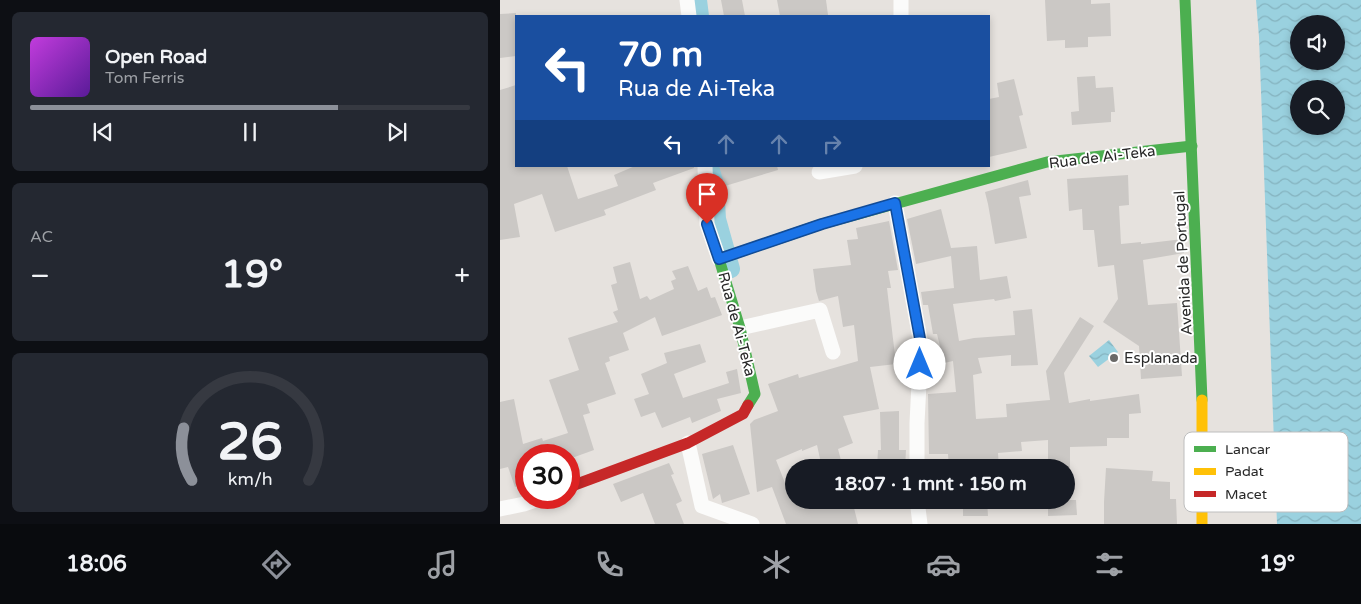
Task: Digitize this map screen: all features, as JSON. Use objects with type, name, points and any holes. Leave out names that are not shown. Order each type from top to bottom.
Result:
[{"type":"street","points":[[687,0],[689,15]]},
{"type":"street","points":[[901,0],[901,15]]},
{"type":"street","name":"Avenida de Portugal","points":[[1185,0],[1202,371],[1202,432]]},
{"type":"street","name":"Rua de Ai-Teka","points":[[580,483],[688,443],[742,414],[755,394],[740,328],[719,259],[822,224],[1046,162],[1192,146]]},
{"type":"street","points":[[705,167],[707,224],[719,259]]},
{"type":"street","points":[[819,172],[849,167]]},
{"type":"street","points":[[895,203],[921,344],[917,459]]},
{"type":"street","points":[[740,328],[820,310],[833,352]]},
{"type":"street","points":[[688,443],[702,506],[752,524]]},
{"type":"street","points":[[500,509],[515,506]]},
{"type":"street","points":[[918,509],[920,524]]},
{"type":"water","points":[[1256,0],[1361,0],[1361,524],[1277,524],[1277,512],[1348,512],[1348,432],[1274,432]]},
{"type":"water","points":[[1109,340],[1118,352],[1098,367],[1089,356]]},
{"type":"building","points":[[721,0],[742,0],[745,15],[724,15]]},
{"type":"building","points":[[777,0],[826,0],[828,15],[780,15]]},
{"type":"building","points":[[1045,0],[1091,0],[1091,4],[1110,3],[1111,36],[1088,37],[1088,47],[1065,48],[1065,40],[1047,41]]},
{"type":"building","points":[[516,13],[515,56],[500,58],[500,14]]},
{"type":"building","points":[[1095,76],[1096,88],[1113,87],[1115,112],[1111,112],[1111,122],[1072,125],[1071,112],[1079,111],[1077,77]]},
{"type":"building","points":[[1014,79],[1023,115],[1019,116],[1027,148],[990,157],[990,99],[999,97],[997,83]]},
{"type":"building","points":[[515,85],[515,167],[567,167],[578,199],[618,186],[614,175],[633,167],[694,168],[653,183],[656,190],[604,210],[606,215],[555,232],[542,194],[514,204],[520,237],[500,240],[500,90]]},
{"type":"building","points":[[719,167],[777,167],[778,170],[725,186]]},
{"type":"building","points":[[1128,175],[1129,205],[1119,206],[1121,244],[1141,242],[1141,244],[1183,239],[1184,253],[1143,260],[1148,305],[1177,303],[1182,376],[1141,379],[1139,346],[1103,322],[1118,299],[1114,265],[1098,267],[1094,230],[1083,230],[1082,209],[1069,211],[1067,179]]},
{"type":"building","points":[[1028,180],[1031,195],[1019,197],[1027,238],[995,244],[985,192]]},
{"type":"building","points":[[941,209],[951,248],[977,246],[980,280],[1007,276],[1011,298],[953,304],[959,341],[1015,335],[1013,311],[1032,309],[1038,365],[1011,366],[1011,355],[978,358],[982,373],[973,375],[976,419],[1007,417],[1006,404],[1050,400],[1046,371],[1080,317],[1094,326],[1064,373],[1069,403],[1139,394],[1141,413],[1129,414],[1129,438],[1107,438],[1107,446],[1070,447],[1070,459],[1048,459],[1048,440],[1021,442],[1022,451],[998,453],[998,459],[948,459],[948,454],[929,454],[928,394],[956,392],[953,361],[944,363],[937,334],[933,334],[928,305],[923,305],[921,292],[954,288],[951,256],[916,264],[907,219]]},
{"type":"building","points":[[889,221],[898,270],[888,271],[891,288],[887,288],[896,364],[870,367],[879,409],[843,416],[853,443],[838,449],[841,459],[820,459],[817,445],[776,460],[785,483],[785,509],[854,509],[858,524],[786,524],[772,487],[757,492],[750,424],[754,420],[778,411],[768,384],[798,374],[799,378],[858,361],[854,325],[843,327],[838,296],[819,301],[813,269],[851,265],[847,240],[858,239],[856,228]]},
{"type":"building","points":[[630,262],[640,299],[647,296],[650,300],[674,289],[671,281],[676,279],[672,271],[688,266],[698,291],[707,287],[711,298],[715,297],[722,315],[662,336],[655,317],[623,333],[629,350],[609,357],[610,361],[605,363],[616,394],[587,404],[590,413],[583,415],[594,450],[580,455],[580,444],[523,444],[542,438],[543,441],[568,433],[549,380],[579,370],[568,338],[618,322],[613,312],[618,310],[611,285],[617,283],[613,267]]},
{"type":"building","points":[[700,344],[706,362],[674,374],[683,398],[729,383],[726,372],[737,369],[741,393],[717,399],[721,411],[692,423],[690,417],[662,428],[655,412],[641,417],[634,399],[649,394],[641,374],[667,363],[664,353]]},
{"type":"building","points":[[514,399],[523,444],[515,444],[515,487],[508,467],[500,469],[500,402]]},
{"type":"building","points":[[899,411],[899,450],[906,450],[906,459],[878,459],[878,450],[881,450],[880,412]]},
{"type":"building","points":[[733,445],[750,494],[722,503],[720,494],[713,499],[702,454]]},
{"type":"building","points":[[669,463],[674,474],[671,475],[682,501],[676,504],[684,524],[655,524],[643,493],[621,502],[613,484]]},
{"type":"building","points":[[1106,468],[1153,471],[1152,481],[1170,482],[1170,499],[1176,499],[1177,524],[1104,524]]},
{"type":"building","points":[[1076,500],[1077,515],[1048,516],[1048,509],[1075,509]]},
{"type":"building","points":[[963,509],[988,509],[988,516],[963,516]]},
{"type":"waterway","points":[[698,0],[700,15]]},
{"type":"waterway","points":[[714,167],[717,219],[731,269]]},
{"type":"traffic: fast","points":[[1185,0],[1202,400]]},
{"type":"traffic: fast","points":[[748,405],[755,394],[740,328],[719,259],[822,224],[1047,162],[1192,146]]},
{"type":"traffic: slow","points":[[1202,400],[1202,432]]},
{"type":"traffic: slow","points":[[1202,512],[1202,524]]},
{"type":"traffic: jam","points":[[580,483],[688,443],[743,414],[748,405]]},
{"type":"place","name":"Esplanada","points":[[1114,358]]},
{"type":"route","points":[[707,224],[719,259],[822,224],[895,203],[921,344],[920,364]]}]
